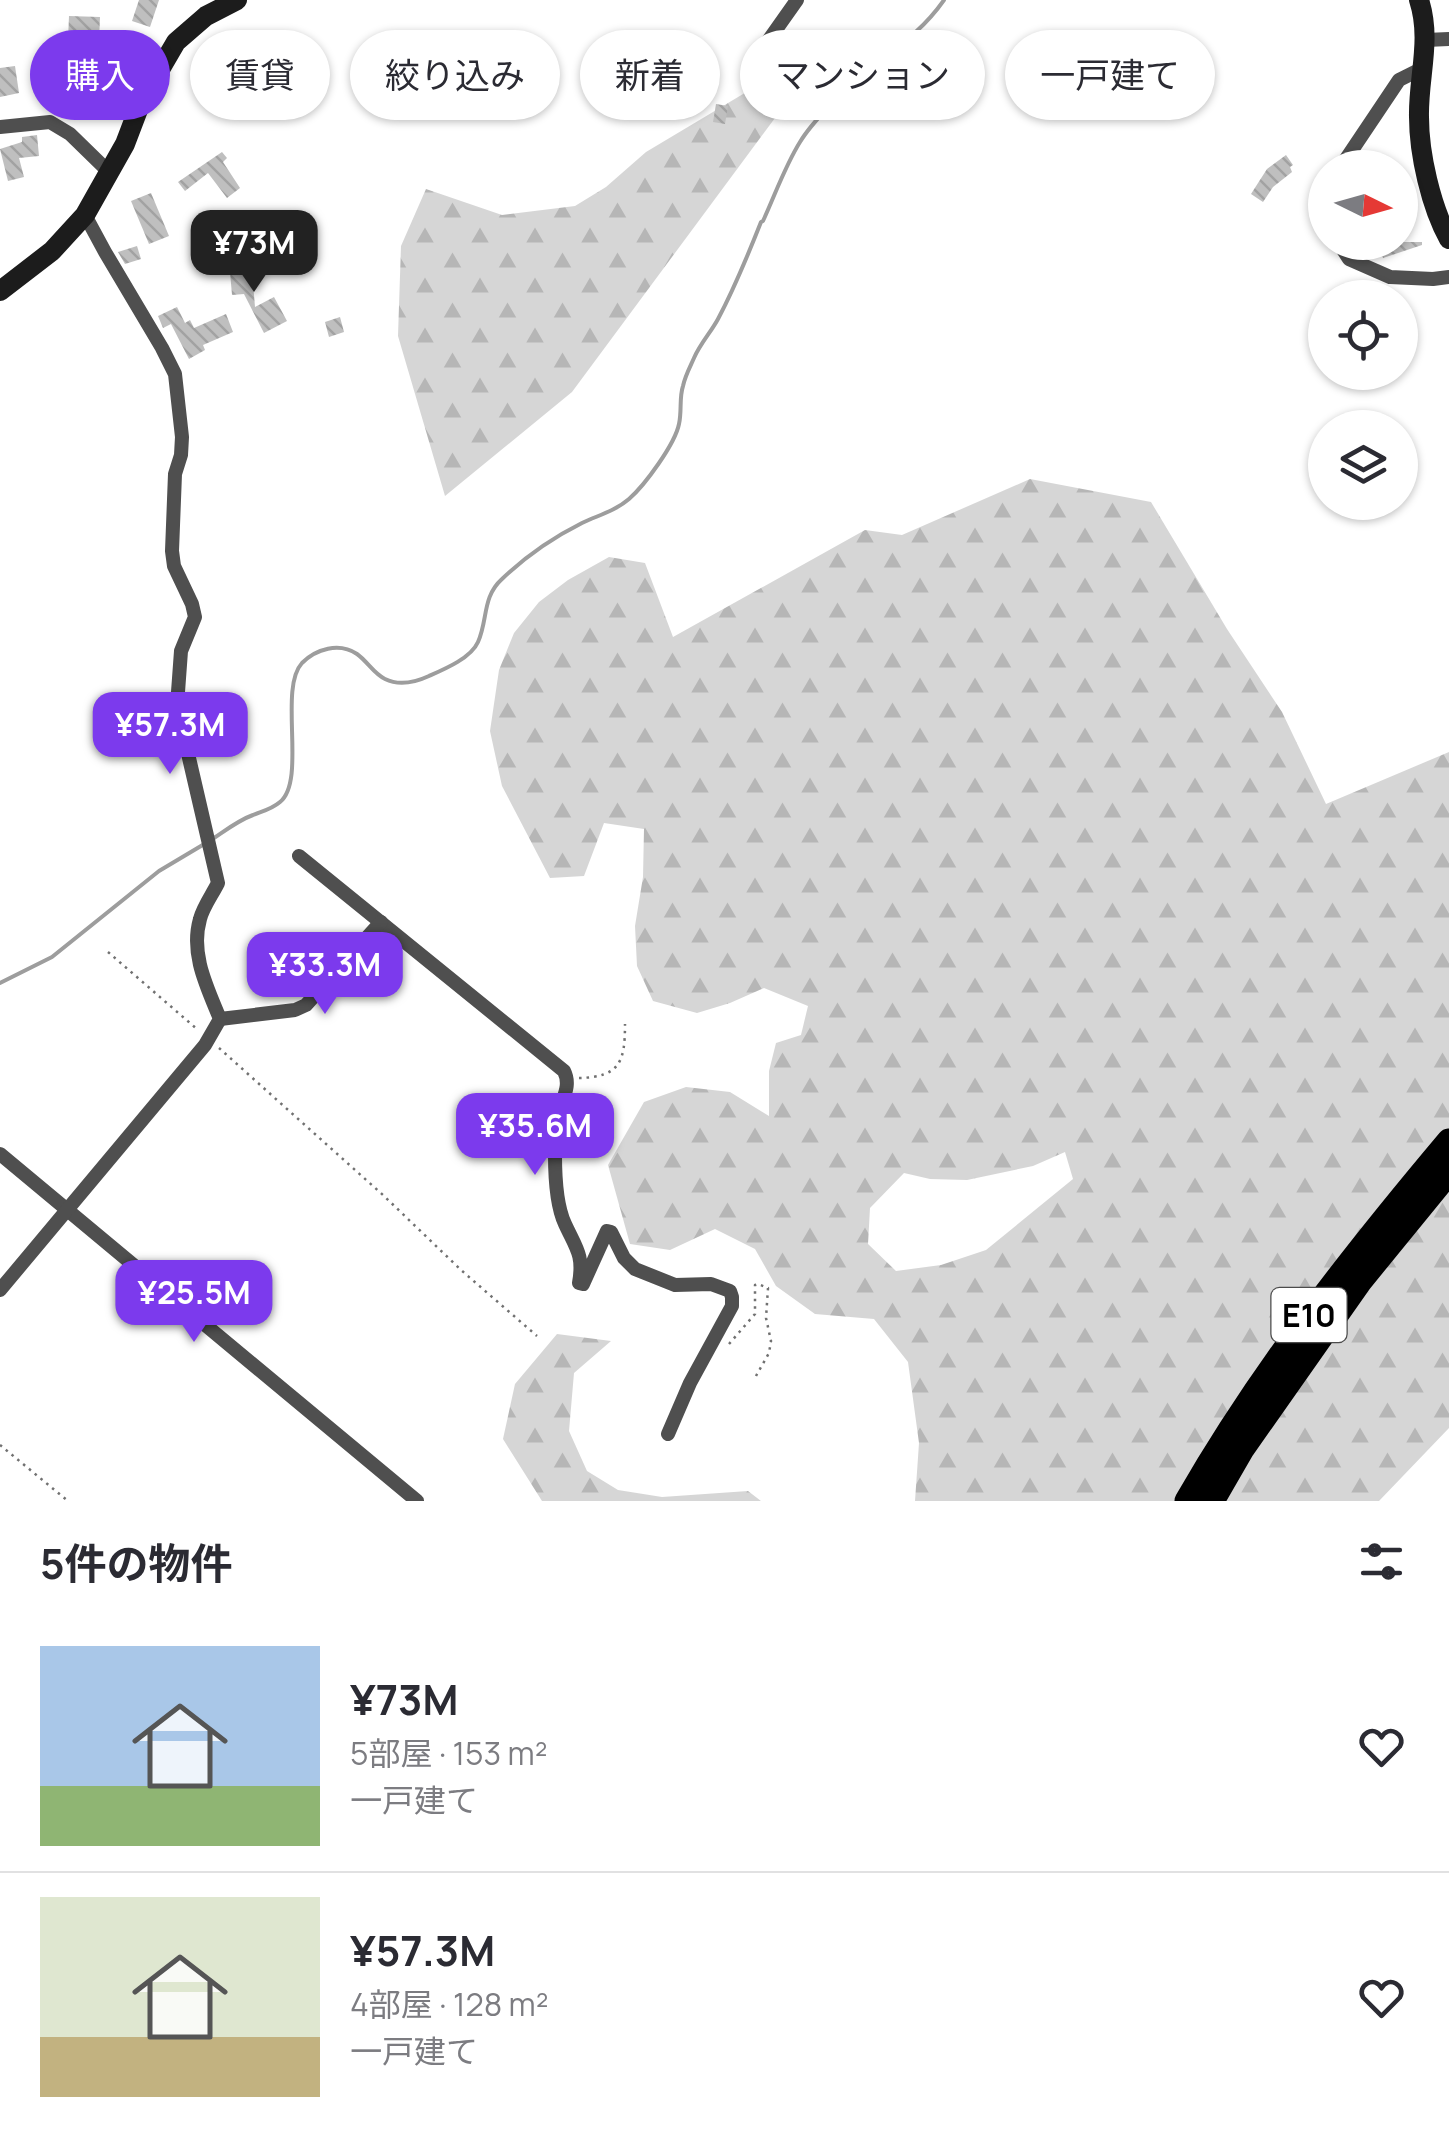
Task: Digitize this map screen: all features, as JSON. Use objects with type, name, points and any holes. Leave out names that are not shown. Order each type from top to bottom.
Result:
[{"type":"highway","name":"E10","points":[[1187,1501],[1214,1453],[1317,1304],[1449,1141]]},
{"type":"highway","name":"E10","points":[[1212,1501],[1242,1449],[1360,1281],[1449,1172]]},
{"type":"main road","points":[[0,291],[52,252],[85,215],[126,144],[141,102],[176,42],[206,16],[237,0]]},
{"type":"main road","points":[[1419,0],[1426,40],[1419,118],[1434,200],[1449,239]]},
{"type":"street","points":[[777,30],[798,0]]},
{"type":"street","points":[[1426,40],[1449,39]]},
{"type":"street","points":[[1352,150],[1399,80],[1424,68]]},
{"type":"street","points":[[0,127],[50,122],[70,134],[110,173]]},
{"type":"street","points":[[85,215],[175,374],[182,437],[172,551],[174,566],[195,617],[181,651],[178,692],[183,732],[218,884],[200,918],[198,954],[220,1019]]},
{"type":"street","points":[[1351,260],[1390,277],[1449,277]]},
{"type":"street","points":[[299,856],[564,1071],[567,1086],[557,1119],[554,1156],[560,1206],[580,1250],[579,1283],[583,1284],[607,1231],[635,1269],[675,1285],[711,1284],[730,1291],[732,1306],[668,1434]]},
{"type":"street","points":[[220,1019],[295,1010],[306,1005],[381,922]]},
{"type":"street","points":[[0,1290],[209,1038],[220,1019]]},
{"type":"street","points":[[0,1154],[418,1501]]},
{"type":"path","points":[[108,952],[209,1038],[536,1336]]},
{"type":"path","points":[[564,1071],[580,1078],[611,1072],[622,1061],[625,1024]]},
{"type":"path","points":[[729,1344],[755,1314],[755,1285],[768,1288],[766,1318],[771,1341],[769,1354],[756,1376]]},
{"type":"path","points":[[0,1445],[68,1501]]},
{"type":"green space","points":[[740,96],[740,120],[773,120],[572,392],[445,496],[398,336],[401,246],[426,189],[502,215],[575,206],[606,187],[646,152],[700,120],[720,120],[720,108]]},
{"type":"green space","points":[[1030,479],[1151,502],[1282,712],[1326,804],[1449,752],[1449,1428],[1379,1501],[915,1501],[919,1443],[908,1362],[874,1319],[815,1314],[776,1286],[755,1249],[715,1229],[670,1250],[630,1244],[608,1165],[644,1102],[686,1087],[730,1092],[769,1116],[769,1071],[776,1043],[801,1035],[808,1006],[764,988],[697,1013],[653,1001],[637,966],[635,926],[643,877],[644,829],[604,823],[584,876],[550,878],[502,786],[490,731],[499,670],[514,633],[539,602],[609,557],[645,563],[673,637],[865,530],[902,535]],"holes":[[[1065,1152],[1073,1179],[986,1250],[941,1265],[896,1271],[868,1244],[870,1208],[904,1173],[930,1179],[967,1180],[1033,1166]]]},
{"type":"green space","points":[[557,1334],[611,1341],[574,1373],[569,1431],[587,1471],[618,1490],[662,1497],[748,1491],[761,1501],[542,1501],[503,1439],[515,1384]]},
{"type":"building","points":[[139,0],[159,0],[150,27],[132,21]]},
{"type":"building","points":[[69,16],[100,17],[99,30],[68,30]]},
{"type":"building","points":[[15,66],[19,93],[0,97],[0,68]]},
{"type":"building","points":[[720,105],[728,106],[725,124],[713,122],[720,120]]},
{"type":"building","points":[[37,135],[39,156],[19,158],[24,177],[8,181],[0,149],[22,142],[22,137]]},
{"type":"building","points":[[222,152],[227,158],[223,162],[240,188],[227,198],[208,173],[185,191],[178,182]]},
{"type":"building","points":[[1286,155],[1293,165],[1292,172],[1273,187],[1263,202],[1251,194],[1267,169]]},
{"type":"building","points":[[151,193],[169,236],[149,244],[131,201]]},
{"type":"building","points":[[137,246],[141,259],[125,264],[118,252]]},
{"type":"building","points":[[251,259],[255,307],[274,297],[287,321],[264,333],[244,294],[232,295],[229,260]]},
{"type":"building","points":[[177,307],[185,323],[190,320],[194,328],[226,314],[233,332],[203,345],[205,350],[189,359],[171,324],[163,328],[158,316]]},
{"type":"building","points":[[340,317],[344,332],[329,337],[325,322]]},
{"type":"waterway","points":[[214,838],[274,806],[288,791],[292,693],[295,676],[308,658],[321,651],[343,648],[357,654],[381,677],[402,683],[450,666],[470,653],[478,642],[488,601],[502,579],[550,541],[612,510],[636,493],[666,453],[676,432],[682,391],[696,353],[724,307],[800,142],[839,97],[916,31],[944,0]]},
{"type":"waterway","points":[[0,983],[52,957],[159,871],[206,843]]}]
